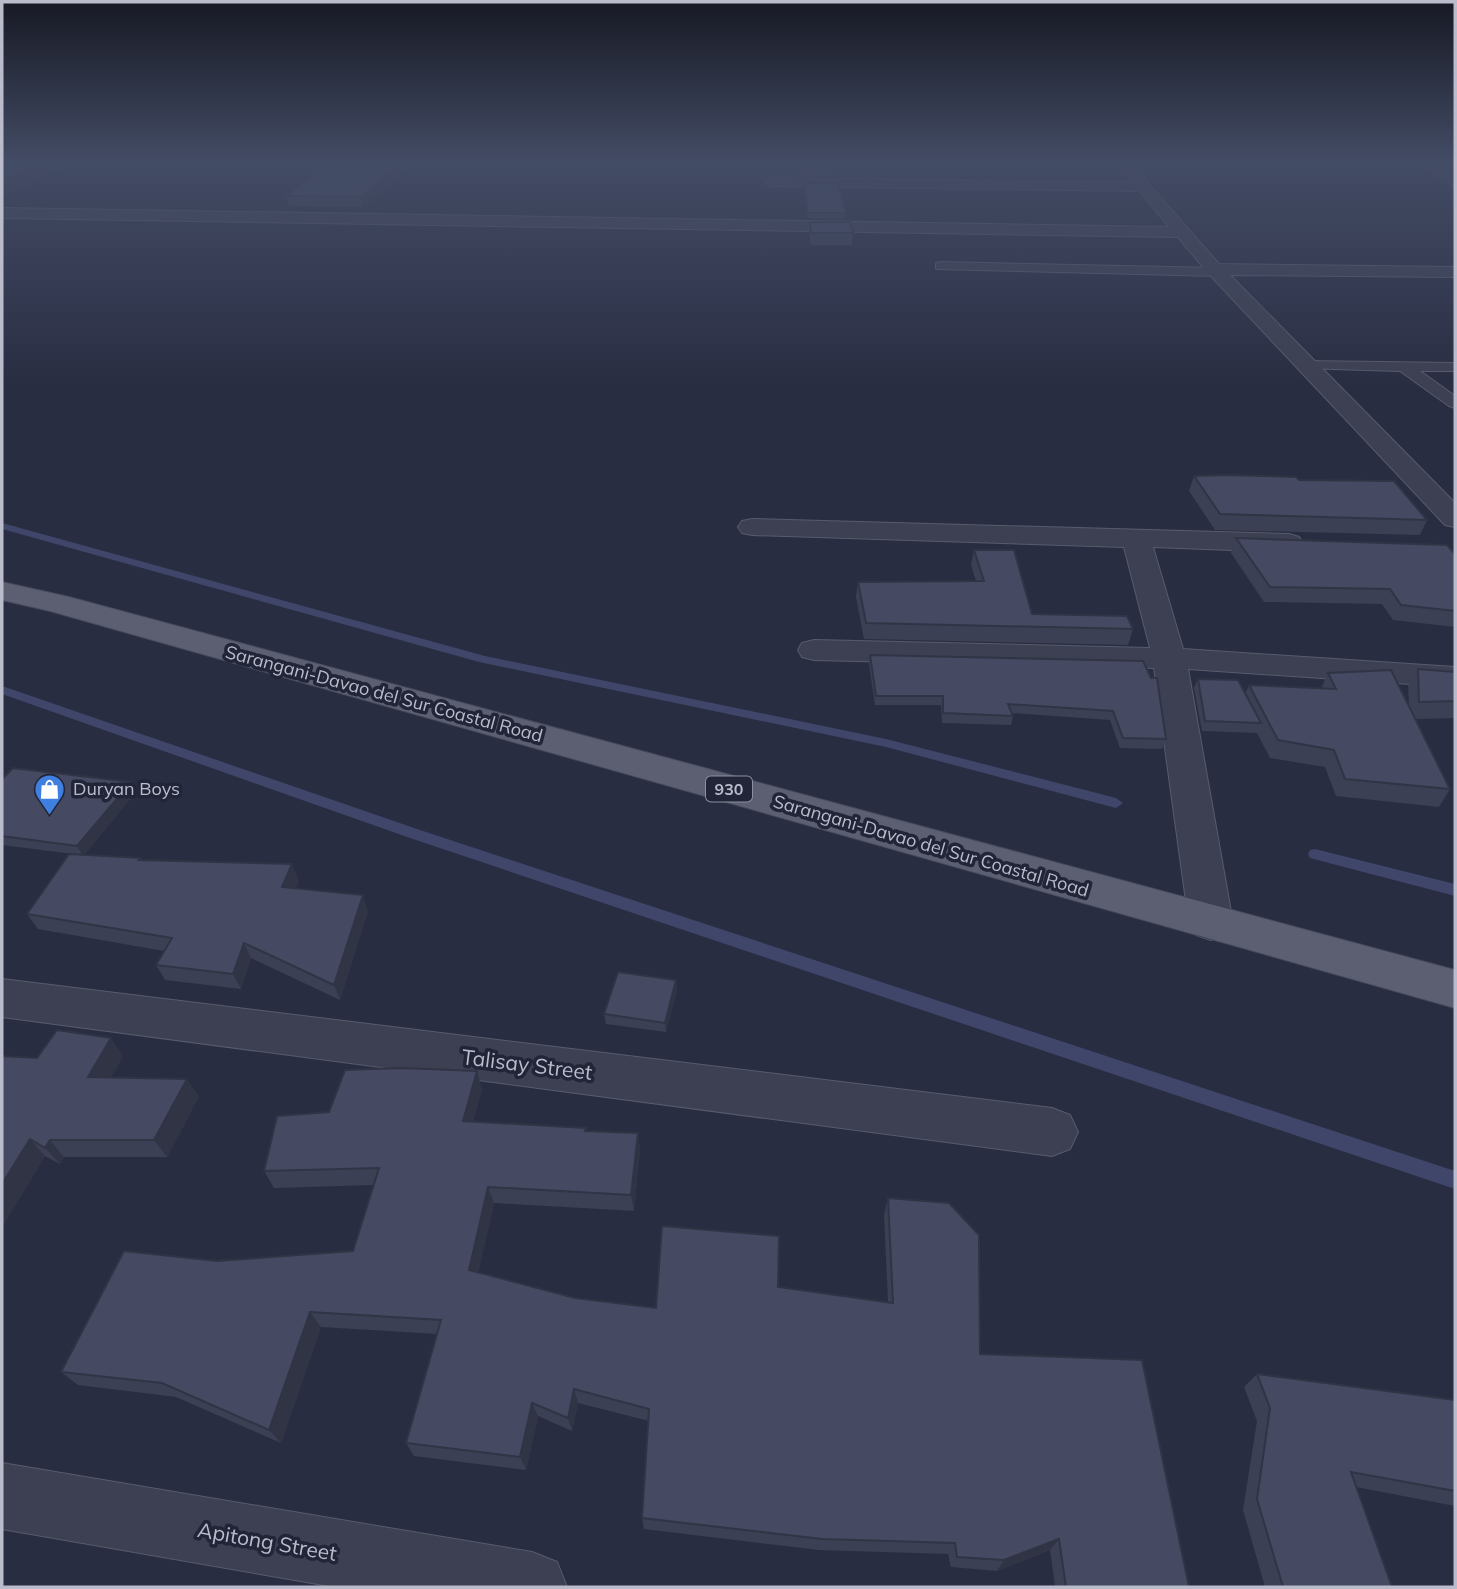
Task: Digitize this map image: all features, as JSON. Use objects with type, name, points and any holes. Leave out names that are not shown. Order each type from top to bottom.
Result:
[{"type":"main road","name":"Sarangani-Davao del Sur Coastal Road","points":[[2,590],[1455,989]]},
{"type":"street","points":[[1187,238],[1455,519]]},
{"type":"street","points":[[1215,270],[1455,272]]},
{"type":"street","points":[[752,527],[1316,544]]},
{"type":"street","points":[[1136,539],[1157,603],[1170,658],[1211,923]]},
{"type":"street","points":[[814,650],[1170,658],[1455,677]]},
{"type":"street","name":"Talisay Street","points":[[2,998],[1052,1132]]},
{"type":"street","name":"Apitong Street","points":[[2,1496],[532,1587]]},
{"type":"lane","points":[[940,266],[1215,270]]},
{"type":"lane","points":[[1306,365],[1455,367]]},
{"type":"lane","points":[[1403,366],[1455,402]]},
{"type":"building","points":[[1194,476],[1296,477],[1299,480],[1394,481],[1427,520],[1220,514]]},
{"type":"building","points":[[1236,538],[1447,545],[1455,554],[1455,611],[1401,605],[1390,589],[1270,587]]},
{"type":"building","points":[[974,550],[1014,550],[1032,614],[1127,616],[1133,629],[866,623],[858,582],[984,581]]},
{"type":"building","points":[[870,655],[1143,661],[1151,678],[1157,678],[1166,739],[1123,738],[1113,711],[1008,704],[1013,716],[943,713],[943,696],[876,696]]},
{"type":"building","points":[[1418,669],[1455,672],[1455,701],[1419,702]]},
{"type":"building","points":[[1391,670],[1450,789],[1345,779],[1334,750],[1278,740],[1249,685],[1336,689],[1328,673]]},
{"type":"building","points":[[1198,679],[1238,680],[1261,723],[1205,721]]},
{"type":"building","points":[[13,768],[131,782],[77,846],[2,836],[2,779]]},
{"type":"building","points":[[69,854],[141,858],[139,860],[292,864],[282,887],[363,895],[334,985],[244,943],[233,974],[156,965],[172,938],[27,914]]},
{"type":"building","points":[[618,972],[676,980],[665,1023],[604,1014]]},
{"type":"building","points":[[57,1030],[111,1038],[88,1077],[187,1079],[154,1140],[50,1140],[45,1148],[30,1139],[2,1184],[2,1056],[37,1058]]},
{"type":"building","points":[[401,1068],[477,1071],[463,1121],[638,1133],[631,1195],[488,1187],[469,1270],[575,1298],[656,1308],[662,1226],[779,1236],[778,1287],[893,1303],[888,1198],[949,1203],[979,1235],[980,1354],[1142,1360],[1189,1587],[1066,1587],[1059,1539],[1004,1560],[957,1557],[955,1543],[822,1539],[642,1518],[649,1409],[574,1389],[568,1418],[532,1403],[520,1457],[406,1443],[441,1320],[310,1312],[269,1430],[162,1383],[61,1372],[124,1251],[217,1261],[353,1251],[379,1168],[264,1171],[277,1116],[329,1112],[345,1070]]},
{"type":"building","points":[[1257,1374],[1455,1400],[1455,1491],[1351,1472],[1392,1587],[1283,1587],[1257,1499],[1270,1408]]},
{"type":"waterway","points":[[2,526],[483,659],[886,743],[1116,803]]},
{"type":"waterway","points":[[2,690],[415,834],[1455,1180]]},
{"type":"waterway","points":[[1315,854],[1455,890]]},
{"type":"place","name":"Duryan Boys","points":[[50,816]]}]
